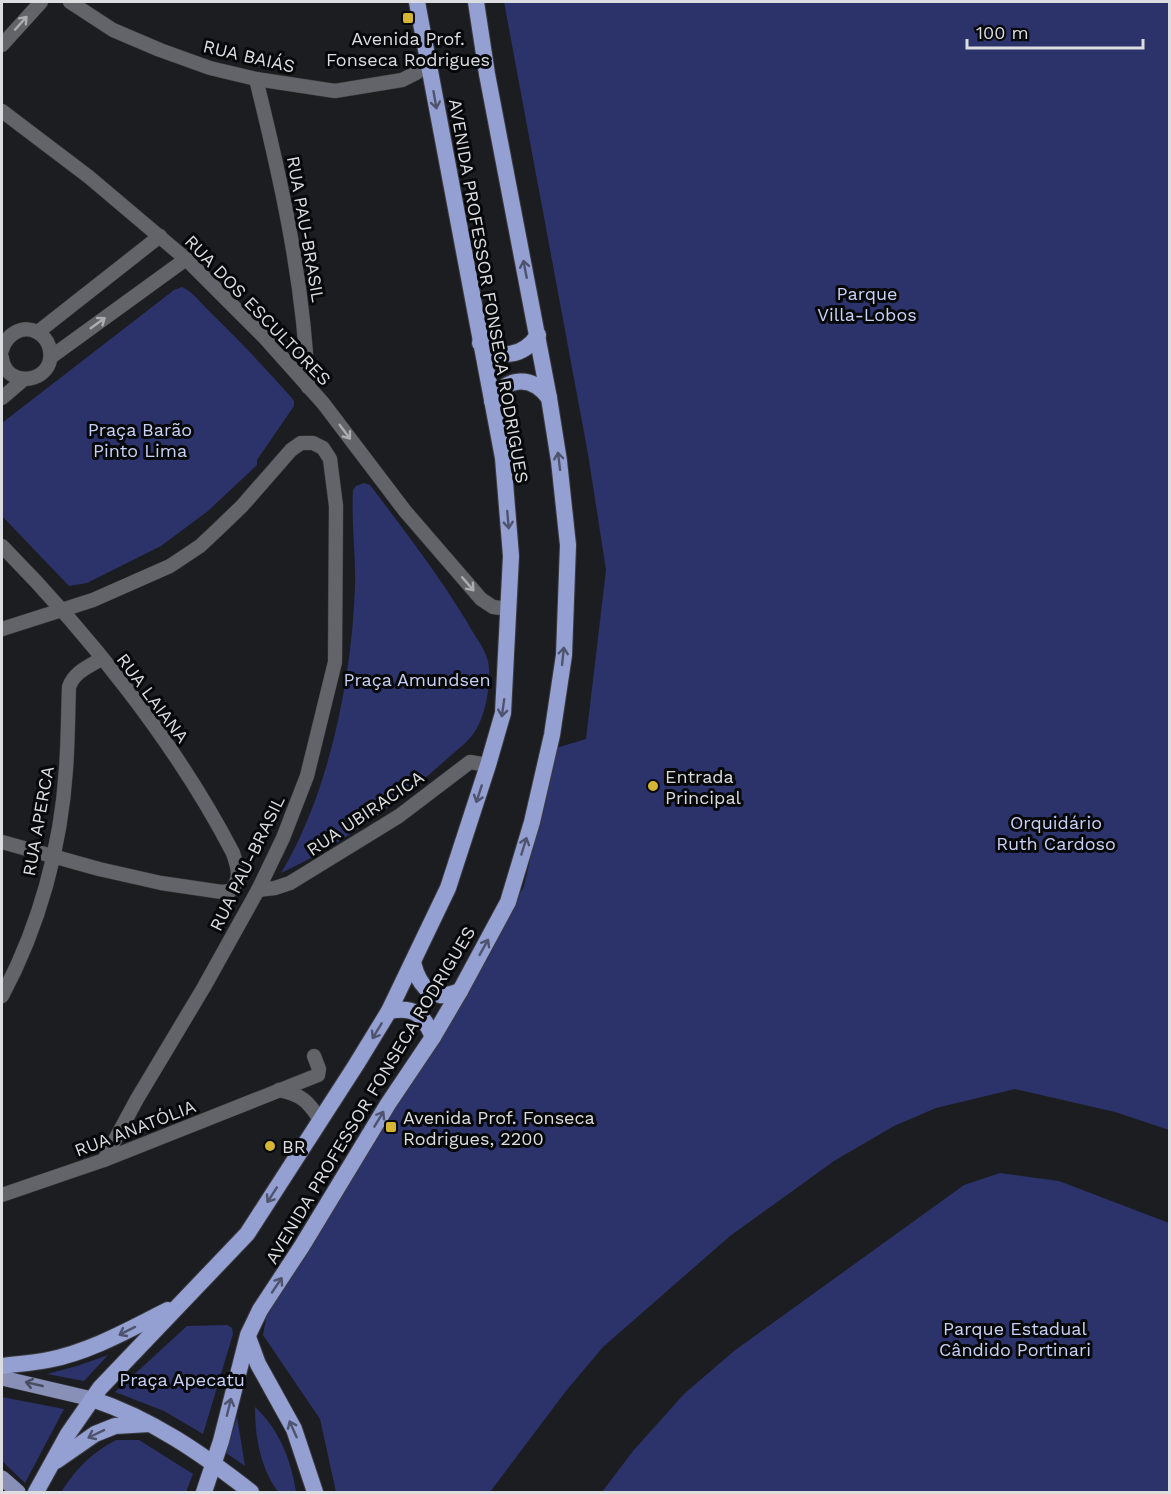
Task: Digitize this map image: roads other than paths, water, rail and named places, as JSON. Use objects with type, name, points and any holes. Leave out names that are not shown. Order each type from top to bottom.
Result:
[{"type":"highway","name":"AVENIDA PROFESSOR FONSECA RODRIGUES","points":[[36,1492],[68,1434],[92,1399],[247,1234],[389,1011],[447,888],[503,713],[511,556],[503,458],[417,2]]},
{"type":"highway","name":"AVENIDA PROFESSOR FONSECA RODRIGUES","points":[[204,1492],[248,1335],[260,1310],[302,1246],[388,1104],[433,1037],[508,902],[532,822],[552,735],[564,656],[568,545],[559,461],[549,399],[476,2]]},
{"type":"highway","points":[[480,343],[497,354],[507,355],[525,349],[538,335]]},
{"type":"highway","points":[[492,401],[509,383],[525,381],[538,386],[549,399]]},
{"type":"highway","points":[[413,963],[420,981],[433,992],[440,995],[460,992]]},
{"type":"highway","points":[[389,1011],[407,1009],[419,1014],[425,1020],[433,1037]]},
{"type":"highway","points":[[2,1366],[48,1360],[77,1351],[120,1334],[179,1304]]},
{"type":"highway","points":[[248,1335],[258,1364],[294,1429],[315,1492]]},
{"type":"highway","points":[[92,1399],[124,1409],[178,1439],[251,1492]]},
{"type":"highway","points":[[51,1465],[95,1434],[115,1426],[149,1424]]},
{"type":"main road","points":[[2,1378],[92,1399]]},
{"type":"main road","points":[[2,1478],[18,1492]]},
{"type":"street","points":[[2,45],[41,2]]},
{"type":"street","name":"RUA BAIÁS","points":[[70,2],[113,30],[160,50],[210,68],[256,79],[335,91],[402,80],[416,73],[428,63]]},
{"type":"street","name":"RUA PAU-BRASIL","points":[[256,79],[272,143],[297,277],[307,346],[308,387]]},
{"type":"street","name":"RUA DOS ESCULTORES","points":[[2,111],[89,177],[186,259],[266,338],[323,403],[405,511],[481,599],[493,607],[509,609]]},
{"type":"street","points":[[38,332],[160,237]]},
{"type":"street","points":[[51,357],[186,259]]},
{"type":"street","points":[[2,350],[6,331],[28,329],[38,332],[45,339],[50,347],[51,357],[42,374],[33,379],[23,380],[14,377],[2,361]]},
{"type":"street","points":[[2,398],[23,380]]},
{"type":"street","name":"RUA PAU-BRASIL","points":[[61,609],[85,603],[127,586],[170,566],[200,546],[242,506],[291,450],[301,443],[313,443],[323,448],[330,459],[336,506],[335,662],[307,776],[283,838],[258,890],[104,1160]]},
{"type":"street","name":"RUA LAIANA","points":[[2,546],[61,609],[135,701],[181,766],[228,844],[238,868],[238,882],[230,891],[217,892],[161,883],[54,858]]},
{"type":"street","points":[[2,629],[61,609]]},
{"type":"street","name":"RUA APERCA","points":[[2,996],[21,955],[54,858],[66,770],[69,687],[72,678],[101,659]]},
{"type":"street","name":"RUA UBIRACICA","points":[[258,890],[290,883],[372,834],[470,762],[488,765]]},
{"type":"street","points":[[2,842],[54,858]]},
{"type":"street","name":"RUA ANATÓLIA","points":[[2,1195],[104,1160],[318,1075],[319,1069],[314,1056]]},
{"type":"street","points":[[279,1090],[297,1094],[307,1100],[320,1120]]},
{"type":"place","name":"Avenida Prof. Fonseca Rodrigues","points":[[408,18]]},
{"type":"place","name":"Entrada Principal","points":[[653,786]]},
{"type":"place","name":"Avenida Prof. Fonseca Rodrigues, 2200","points":[[391,1127]]},
{"type":"place","name":"BR","points":[[270,1146]]},
{"type":"park label","name":"Parque Villa-Lobos","points":[[867,303]]},
{"type":"park label","name":"Praça Barão Pinto Lima","points":[[140,439]]},
{"type":"park label","name":"Praça Amundsen","points":[[417,679]]},
{"type":"park label","name":"Orquidário Ruth Cardoso","points":[[1056,832]]},
{"type":"park label","name":"Parque Estadual Cândido Portinari","points":[[1015,1338]]},
{"type":"park label","name":"Praça Apecatu","points":[[182,1379]]}]
